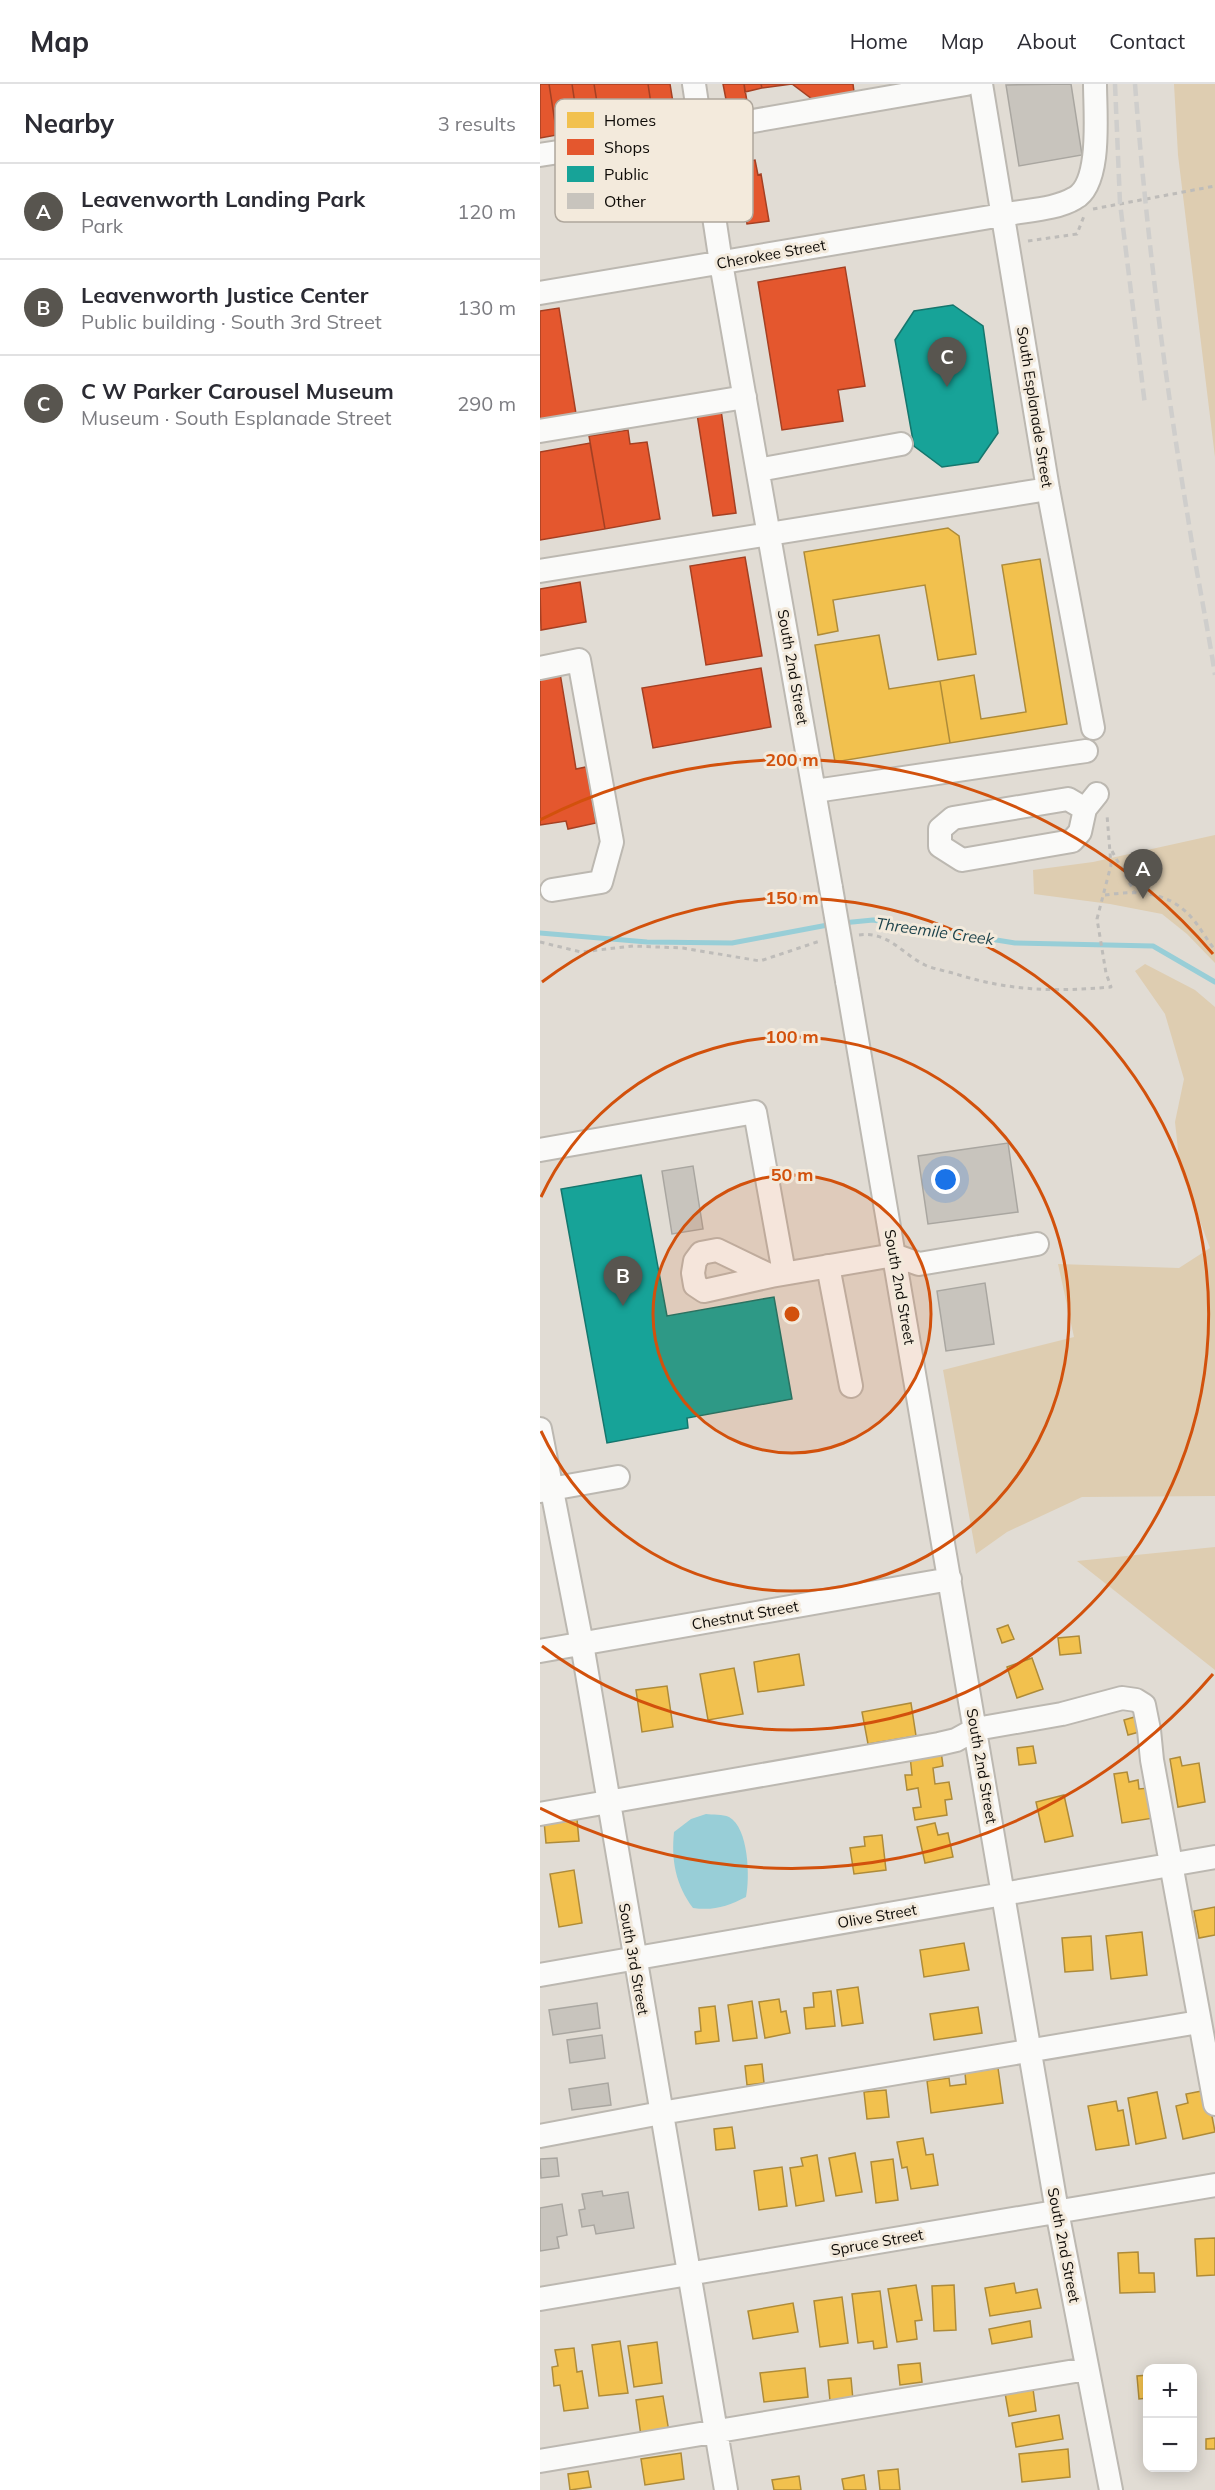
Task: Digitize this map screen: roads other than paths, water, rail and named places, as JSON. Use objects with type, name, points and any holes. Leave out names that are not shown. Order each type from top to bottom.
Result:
[{"type":"street","name":"South 2nd Street","points":[[694,84],[696,99]]},
{"type":"street","points":[[753,121],[966,84]]},
{"type":"street","name":"South Esplanade Street","points":[[981,84],[1048,489],[1093,728]]},
{"type":"street","name":"Cherokee Street","points":[[540,293],[1064,203],[1085,191],[1094,161],[1095,84]]},
{"type":"street","points":[[540,155],[555,153]]},
{"type":"street","name":"South 2nd Street","points":[[715,222],[815,791],[1057,2211],[1111,2490]]},
{"type":"street","points":[[540,431],[745,397]]},
{"type":"street","points":[[758,470],[902,444]]},
{"type":"street","points":[[540,571],[1048,489]]},
{"type":"street","points":[[540,668],[579,660],[612,842],[601,882],[552,890]]},
{"type":"street","points":[[815,791],[1086,751]]},
{"type":"street","points":[[1068,799],[1096,805],[1072,841],[962,860],[940,846],[940,829],[953,818],[1068,799]]},
{"type":"street","points":[[540,1150],[755,1112],[777,1275],[894,1255],[919,1264],[1037,1244]]},
{"type":"street","points":[[828,1266],[852,1386]]},
{"type":"street","name":"South 3rd Street","points":[[540,1429],[545,1490],[582,1644],[726,2490]]},
{"type":"street","points":[[545,1490],[618,1477]]},
{"type":"street","name":"Chestnut Street","points":[[540,1651],[950,1579]]},
{"type":"street","points":[[540,1814],[939,1744],[956,1740],[976,1729],[1062,1714],[1122,1698],[1136,1700],[1143,1705],[1149,1730],[1152,1760],[1215,2104]]},
{"type":"street","name":"Olive Street","points":[[540,1975],[1215,1857]]},
{"type":"street","points":[[540,2136],[661,2113],[1199,2022]]},
{"type":"street","name":"Spruce Street","points":[[540,2300],[1215,2185]]},
{"type":"street","points":[[540,2461],[1087,2368]]},
{"type":"water","points":[[706,1814],[727,1816],[736,1823],[744,1842],[748,1878],[746,1897],[721,1907],[701,1909],[693,1908],[682,1890],[674,1863],[673,1843],[674,1832],[691,1819]]},
{"type":"waterway","name":"Threemile Creek","points":[[842,923],[873,920],[1015,943],[1153,946],[1215,982]]},
{"type":"waterway","name":"Threemile Creek","points":[[540,933],[647,942],[732,943],[833,924]]},
{"type":"railway","points":[[1115,84],[1120,203],[1145,405]]},
{"type":"railway","points":[[1135,84],[1150,247],[1164,356],[1179,464],[1215,675]]},
{"type":"place","name":"C W Parker Carousel Museum","points":[[947,387]]},
{"type":"place","name":"Leavenworth Landing Park","points":[[1143,899]]},
{"type":"place","name":"Leavenworth Justice Center","points":[[623,1306]]}]
